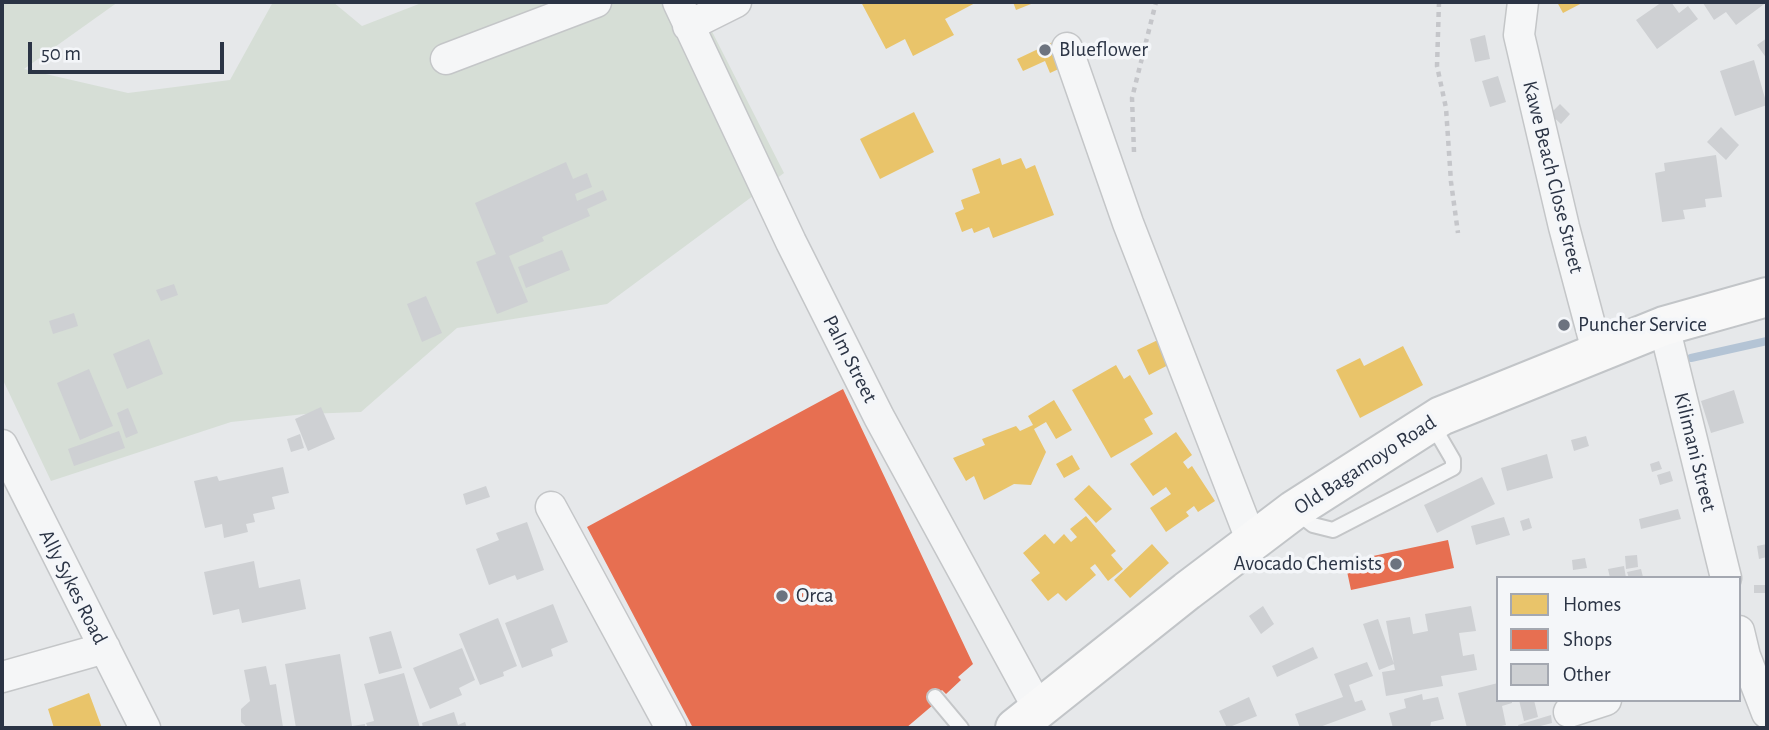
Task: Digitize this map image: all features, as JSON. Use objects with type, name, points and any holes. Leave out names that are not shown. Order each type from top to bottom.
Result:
[{"type":"main road","name":"Old Bagamoyo Road","points":[[1026,718],[1294,510],[1441,416],[1664,326],[1767,297]]},
{"type":"street","points":[[446,59],[596,2]]},
{"type":"street","points":[[681,10],[736,2]]},
{"type":"street","name":"Kawe Beach Close Street","points":[[1523,2],[1519,36],[1564,227],[1597,351]]},
{"type":"street","name":"Palm Street","points":[[681,10],[791,242],[1026,718]]},
{"type":"street","points":[[1067,48],[1128,223],[1252,542]]},
{"type":"street","name":"Kilimani Street","points":[[1664,326],[1726,576]]},
{"type":"street","name":"Ally Sykes Road","points":[[2,446],[145,728]]},
{"type":"street","points":[[551,507],[671,728]]},
{"type":"street","points":[[2,677],[105,648]]},
{"type":"street","points":[[1741,648],[1767,713]]},
{"type":"street","points":[[1569,712],[1600,702]]},
{"type":"lane","points":[[935,697],[961,728]]},
{"type":"path","points":[[1133,160],[1132,98],[1156,2]]},
{"type":"path","points":[[1439,2],[1437,66],[1446,108],[1458,233]]},
{"type":"shaded area","points":[[2,2],[118,2],[24,69],[128,93],[230,80],[273,2],[333,2],[362,26],[424,2],[697,2],[784,173],[607,304],[457,328],[361,412],[305,414],[231,422],[51,481],[2,378]]},
{"type":"building: Homes","points":[[861,2],[977,2],[945,19],[954,35],[913,56],[905,39],[886,49]]},
{"type":"building: Homes","points":[[1013,2],[1036,2],[1016,10]]},
{"type":"building: Homes","points":[[1557,2],[1584,2],[1563,13]]},
{"type":"building: Homes","name":"Blueflower","points":[[1053,42],[1063,67],[1050,73],[1045,61],[1023,71],[1017,59]]},
{"type":"building: Homes","points":[[914,112],[934,152],[880,179],[860,139]]},
{"type":"building: Homes","points":[[1000,158],[1002,165],[1021,158],[1026,169],[1035,165],[1054,215],[993,238],[989,227],[974,233],[972,228],[962,232],[955,213],[964,209],[961,200],[980,193],[972,169]]},
{"type":"building: Homes","points":[[1162,338],[1174,362],[1149,375],[1137,350]]},
{"type":"building: Homes","points":[[1403,346],[1423,385],[1360,418],[1336,370],[1360,358],[1364,366]]},
{"type":"building: Homes","points":[[1116,365],[1124,379],[1130,375],[1153,414],[1144,419],[1153,434],[1111,458],[1072,390]]},
{"type":"building: Homes","points":[[1054,400],[1072,430],[1056,439],[1046,422],[1034,429],[1046,452],[1031,485],[1014,484],[984,500],[974,476],[966,481],[953,458],[985,445],[982,439],[1016,426],[1020,431],[1033,425],[1028,416]]},
{"type":"building: Homes","points":[[1176,432],[1192,455],[1183,462],[1188,469],[1192,466],[1215,501],[1198,512],[1194,506],[1186,512],[1189,516],[1166,532],[1150,508],[1171,494],[1166,487],[1153,496],[1130,464]]},
{"type":"building: Homes","points":[[1072,455],[1080,469],[1064,478],[1056,464]]},
{"type":"building: Homes","points":[[1089,485],[1112,509],[1096,523],[1074,499]]},
{"type":"building: Homes","points":[[1086,516],[1116,551],[1111,555],[1123,569],[1108,581],[1095,564],[1090,568],[1096,575],[1066,601],[1058,593],[1048,601],[1031,580],[1040,573],[1023,553],[1045,534],[1054,544],[1064,534],[1071,542],[1077,537],[1070,529]]},
{"type":"building: Homes","points":[[1152,544],[1169,563],[1130,598],[1114,580]]},
{"type":"building: Homes","points":[[89,693],[102,728],[54,728],[48,709]]},
{"type":"building: Shops","name":"Orca","points":[[843,389],[973,664],[958,677],[961,680],[946,694],[942,690],[930,701],[933,705],[906,728],[693,728],[587,527]]},
{"type":"building: Shops","points":[[1448,540],[1454,568],[1351,590],[1345,562]]},
{"type":"building: Other","points":[[1662,2],[1671,2],[1679,13],[1688,6],[1698,19],[1657,49],[1636,20]]},
{"type":"building: Other","points":[[1767,2],[1736,25],[1726,12],[1714,20],[1703,3]]},
{"type":"building: Other","points":[[1485,35],[1490,59],[1475,62],[1470,39]]},
{"type":"building: Other","points":[[1767,38],[1767,59],[1757,45]]},
{"type":"building: Other","points":[[1754,60],[1767,105],[1735,116],[1720,71]]},
{"type":"building: Other","points":[[1498,76],[1506,102],[1490,107],[1482,81]]},
{"type":"building: Other","points":[[1560,104],[1570,114],[1561,124],[1550,114]]},
{"type":"building: Other","points":[[1721,127],[1739,145],[1726,160],[1707,142]]},
{"type":"building: Other","points":[[1716,155],[1722,197],[1705,199],[1706,207],[1683,210],[1685,219],[1662,222],[1655,173],[1665,171],[1664,163]]},
{"type":"building: Other","points":[[566,162],[573,179],[587,173],[592,187],[575,194],[577,201],[603,190],[607,200],[587,209],[590,216],[542,237],[544,241],[509,256],[528,302],[497,314],[476,262],[496,254],[475,203]]},
{"type":"building: Other","points":[[562,250],[570,270],[526,288],[518,267]]},
{"type":"building: Other","points":[[174,284],[178,295],[161,301],[156,290]]},
{"type":"building: Other","points":[[426,296],[442,333],[422,342],[407,304]]},
{"type":"building: Other","points":[[74,313],[78,326],[53,334],[49,321]]},
{"type":"building: Other","points":[[149,339],[163,374],[127,389],[113,354]]},
{"type":"building: Other","points":[[89,369],[113,426],[80,440],[57,383]]},
{"type":"building: Other","points":[[1734,390],[1744,423],[1711,433],[1701,401]]},
{"type":"building: Other","points":[[321,407],[335,439],[308,451],[295,419]]},
{"type":"building: Other","points":[[128,408],[138,433],[126,438],[117,413]]},
{"type":"building: Other","points":[[119,431],[125,448],[74,466],[68,449]]},
{"type":"building: Other","points":[[300,434],[304,448],[291,452],[287,439]]},
{"type":"building: Other","points":[[1586,436],[1589,446],[1574,451],[1571,440]]},
{"type":"building: Other","points":[[1547,454],[1553,478],[1507,491],[1501,468]]},
{"type":"building: Other","points":[[1659,461],[1662,469],[1652,472],[1650,464]]},
{"type":"building: Other","points":[[283,467],[289,493],[272,497],[275,509],[253,514],[255,522],[246,524],[248,532],[224,538],[222,524],[205,528],[194,481],[217,476],[219,481]]},
{"type":"building: Other","points":[[1670,471],[1673,481],[1660,485],[1657,475]]},
{"type":"building: Other","points":[[1482,477],[1495,504],[1437,533],[1424,505]]},
{"type":"building: Other","points":[[486,486],[490,497],[466,505],[463,494]]},
{"type":"building: Other","points":[[1678,509],[1681,519],[1641,529],[1639,519]]},
{"type":"building: Other","points":[[1504,517],[1510,535],[1476,545],[1471,526]]},
{"type":"building: Other","points":[[1529,518],[1532,528],[1523,531],[1520,521]]},
{"type":"building: Other","points":[[527,522],[544,570],[517,580],[515,575],[489,585],[476,549],[499,540],[496,533]]},
{"type":"building: Other","points":[[1767,544],[1767,557],[1759,559],[1757,546]]},
{"type":"building: Other","points":[[1637,555],[1638,567],[1626,569],[1625,556]]},
{"type":"building: Other","points":[[1585,558],[1587,568],[1573,570],[1572,560]]},
{"type":"building: Other","points":[[254,561],[259,588],[300,579],[306,609],[242,623],[239,609],[213,615],[204,572]]},
{"type":"building: Other","points":[[1624,566],[1626,576],[1610,576],[1608,569]]},
{"type":"building: Other","points":[[1641,569],[1643,576],[1628,576],[1627,572]]},
{"type":"building: Other","points":[[1754,585],[1765,585],[1765,593],[1754,593]]},
{"type":"building: Other","points":[[553,604],[568,642],[551,649],[553,656],[522,668],[505,623]]},
{"type":"building: Other","points":[[1263,606],[1274,624],[1261,634],[1249,616]]},
{"type":"building: Other","points":[[1471,606],[1476,631],[1459,633],[1463,656],[1474,654],[1477,670],[1441,676],[1443,686],[1386,696],[1382,672],[1395,670],[1386,621],[1410,617],[1413,634],[1428,631],[1425,614]]},
{"type":"building: Other","points":[[498,618],[517,666],[503,672],[504,676],[480,685],[459,634]]},
{"type":"building: Other","points":[[1378,619],[1394,664],[1379,670],[1363,624]]},
{"type":"building: Other","points":[[391,631],[402,668],[379,674],[369,637]]},
{"type":"building: Other","points":[[1313,647],[1318,658],[1277,677],[1272,666]]},
{"type":"building: Other","points":[[462,648],[475,680],[459,688],[462,695],[430,709],[413,668]]},
{"type":"building: Other","points":[[340,654],[352,726],[365,724],[365,728],[296,728],[285,664]]},
{"type":"building: Other","points":[[1367,662],[1373,676],[1349,685],[1355,702],[1362,700],[1366,710],[1317,728],[1300,728],[1295,714],[1343,697],[1334,674]]},
{"type":"building: Other","points":[[266,666],[270,685],[276,684],[283,727],[248,728],[241,722],[241,709],[250,701],[244,670]]},
{"type":"building: Other","points":[[404,673],[420,728],[368,728],[366,723],[374,721],[364,684]]},
{"type":"building: Other","points":[[1496,684],[1496,702],[1512,702],[1502,706],[1506,725],[1467,728],[1458,693]]},
{"type":"building: Other","points":[[1422,694],[1423,700],[1438,697],[1444,719],[1431,722],[1430,728],[1393,728],[1389,713],[1406,708],[1404,699]]},
{"type":"building: Other","points":[[1249,697],[1257,716],[1227,728],[1219,711]]},
{"type":"building: Other","points":[[1519,702],[1534,702],[1538,717],[1524,721]]},
{"type":"building: Other","points":[[454,712],[458,725],[465,722],[467,728],[423,728],[422,723]]},
{"type":"building: Other","points":[[1551,715],[1552,723],[1519,728],[1518,725]]},
{"type":"waterway","points":[[1691,358],[1767,341]]},
{"type":"place","name":"Blueflower","points":[[1045,50]]},
{"type":"place","name":"Puncher Service","points":[[1564,325]]},
{"type":"place","name":"Avocado Chemists","points":[[1396,564]]},
{"type":"place","name":"Orca","points":[[782,596]]}]
